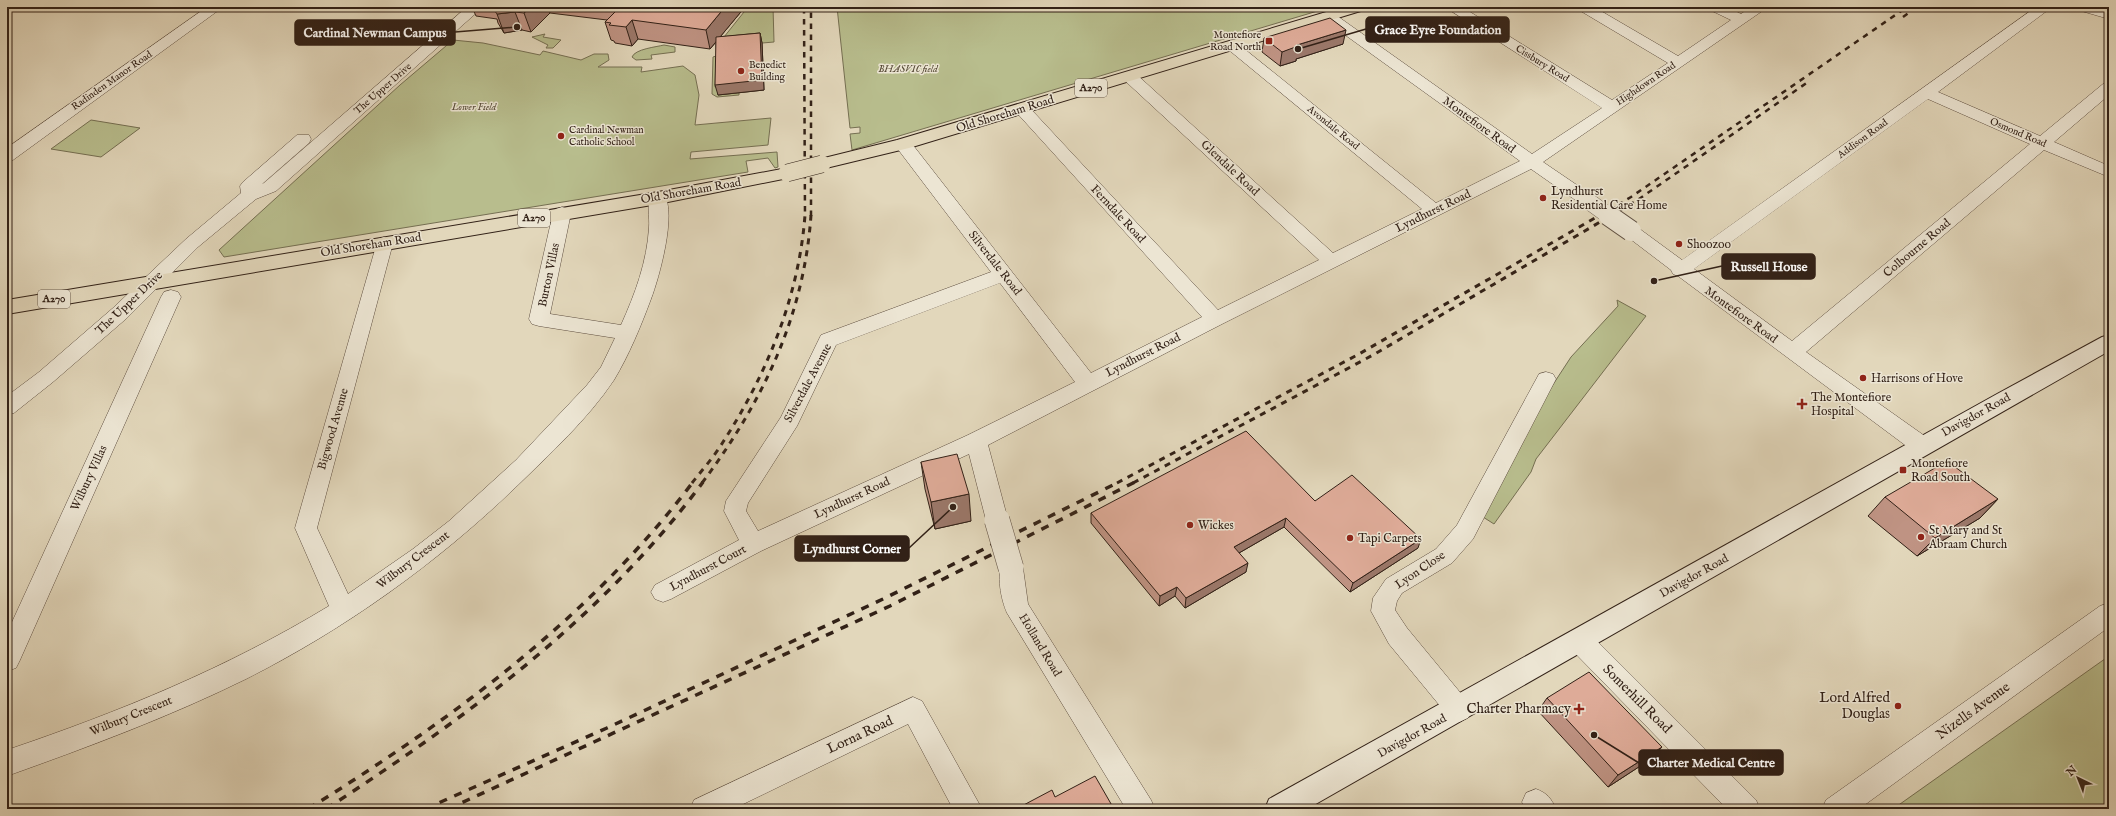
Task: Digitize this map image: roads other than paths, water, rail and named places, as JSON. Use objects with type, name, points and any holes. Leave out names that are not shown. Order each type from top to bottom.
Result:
[{"type":"main road","name":"Old Shoreham Road","points":[[7,307],[658,198],[787,173],[903,144],[1359,7]]},
{"type":"main road","name":"Davigdor Road","points":[[1279,809],[1459,710],[1579,640],[1801,516],[1921,445],[2109,342]]},
{"type":"street","name":"Radinden Manor Road","points":[[7,156],[216,7]]},
{"type":"street","name":"The Upper Drive","points":[[250,195],[249,186],[458,7]]},
{"type":"street","name":"The Upper Drive","points":[[7,407],[46,377],[154,282],[192,243],[250,195],[270,188],[476,7]]},
{"type":"street","name":"Cissbury Road","points":[[1452,7],[1612,107]]},
{"type":"street","points":[[1584,7],[1678,63]]},
{"type":"street","points":[[1715,7],[1742,20]]},
{"type":"street","name":"Highdown Road","points":[[1532,162],[1761,7]]},
{"type":"street","name":"Addison Road","points":[[1680,270],[2045,7]]},
{"type":"street","points":[[2083,7],[2109,15]]},
{"type":"street","name":"Montefiore Road","points":[[1328,16],[1631,231],[1680,270],[1921,445]]},
{"type":"street","name":"Avondale Road","points":[[1232,46],[1434,210]]},
{"type":"street","name":"Glendale Road","points":[[1129,76],[1331,261]]},
{"type":"street","name":"Colbourne Road","points":[[1792,352],[2109,87]]},
{"type":"street","name":"Osmond Road","points":[[1927,93],[2109,172]]},
{"type":"street","name":"Ferndale Road","points":[[1022,109],[1215,319]]},
{"type":"street","name":"Silverdale Road","points":[[903,144],[1087,382]]},
{"type":"street","name":"Lyndhurst Road","points":[[753,544],[976,441],[1087,382],[1532,162]]},
{"type":"street","name":"Wilbury Crescent","points":[[7,763],[64,743],[224,678],[271,653],[343,611],[380,586],[432,546],[514,478],[589,398],[607,373],[627,333],[633,325],[655,258],[658,198]]},
{"type":"street","name":"Burton Villas","points":[[562,213],[540,319],[627,333]]},
{"type":"street","name":"Bigwood Avenue","points":[[343,611],[306,528],[384,243]]},
{"type":"street","name":"Silverdale Avenue","points":[[753,544],[735,511],[737,501],[790,420],[828,340],[1004,274]]},
{"type":"street","name":"Wilbury Villas","points":[[7,660],[89,474],[124,405],[171,296]]},
{"type":"street","name":"Lyon Close","points":[[1459,710],[1398,636],[1383,610],[1385,598],[1394,586],[1444,556],[1465,532],[1546,379]]},
{"type":"street","name":"Holland Road","points":[[976,441],[1011,568],[1016,606],[1141,809]]},
{"type":"street","name":"Lyndhurst Court","points":[[663,592],[753,544]]},
{"type":"street","name":"Nizells Avenue","points":[[1836,809],[2109,612]]},
{"type":"street","name":"Somerhill Road","points":[[1579,640],[1746,809]]},
{"type":"street","name":"Lorna Road","points":[[704,809],[913,710],[968,809]]},
{"type":"railway","points":[[811,7],[811,215]]},
{"type":"railway","points":[[1599,216],[1631,197],[1907,7]]},
{"type":"railway","points":[[1903,17],[1917,7]]},
{"type":"railway","points":[[804,8],[805,215]]},
{"type":"railway","points":[[1610,216],[1639,199],[1808,82]]},
{"type":"railway","points":[[692,483],[723,442],[754,389],[767,362],[788,304],[796,275],[802,245],[805,215]]},
{"type":"railway","points":[[702,483],[724,453],[743,422],[761,390],[776,357],[789,324],[799,289],[807,253],[811,215]]},
{"type":"railway","points":[[1117,483],[1359,354],[1600,215]]},
{"type":"railway","points":[[1133,483],[1373,355],[1612,215]]},
{"type":"railway","points":[[308,809],[414,739],[466,702],[516,663],[564,622],[610,578],[653,531],[693,482]]},
{"type":"railway","points":[[326,809],[430,739],[529,662],[576,621],[621,578],[664,531],[703,482]]},
{"type":"railway","points":[[448,809],[890,606],[1135,482]]},
{"type":"railway","points":[[425,809],[607,728],[883,599],[1117,483]]},
{"type":"place","name":"Cardinal Newman Campus","points":[[517,27]]},
{"type":"place","name":"Montefiore Road North","points":[[1269,41]]},
{"type":"place","name":"Grace Eyre Foundation","points":[[1298,49]]},
{"type":"place","name":"Benedict Building","points":[[741,71]]},
{"type":"place","name":"Cardinal Newman Catholic School","points":[[561,136]]},
{"type":"place","name":"Lyndhurst Residential Care Home","points":[[1543,198]]},
{"type":"place","name":"Shoozoo","points":[[1679,244]]},
{"type":"place","name":"Russell House","points":[[1654,281]]},
{"type":"place","name":"Harrisons of Hove","points":[[1863,378]]},
{"type":"place","name":"The Montefiore Hospital","points":[[1802,404]]},
{"type":"place","name":"Montefiore Road South","points":[[1903,470]]},
{"type":"place","name":"Lyndhurst Corner","points":[[953,507]]},
{"type":"place","name":"Wickes","points":[[1190,525]]},
{"type":"place","name":"St Mary and St Abraam Church","points":[[1921,537]]},
{"type":"place","name":"Tapi Carpets","points":[[1350,538]]},
{"type":"place","name":"Lord Alfred Douglas","points":[[1898,706]]},
{"type":"place","name":"Charter Pharmacy","points":[[1579,709]]},
{"type":"place","name":"Charter Medical Centre","points":[[1594,735]]},
{"type":"park label","name":"BHASVIC field","points":[[908,69]]},
{"type":"park label","name":"Lower Field","points":[[474,107]]}]
